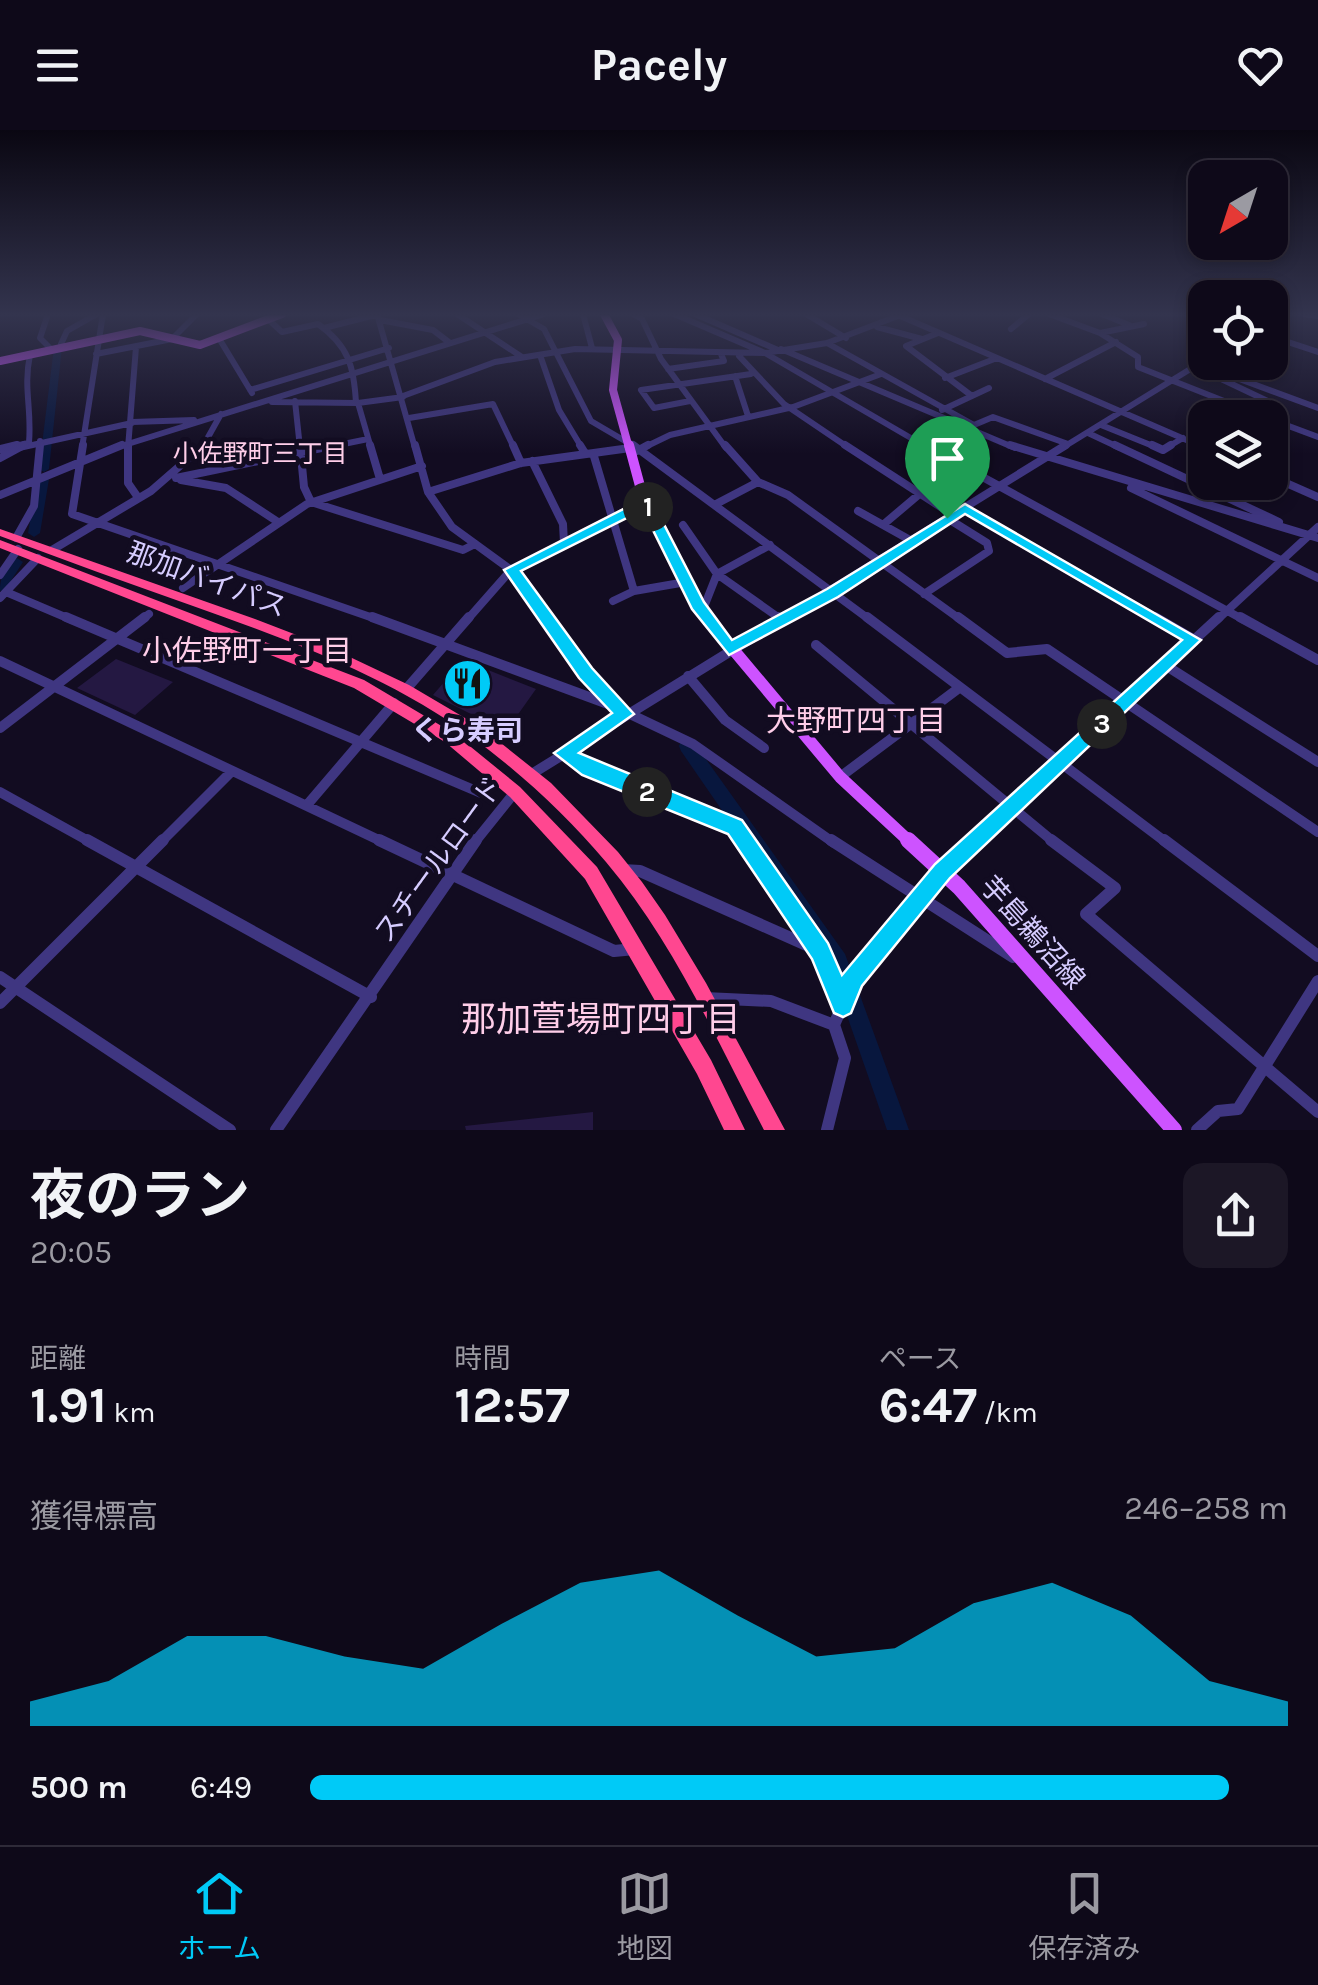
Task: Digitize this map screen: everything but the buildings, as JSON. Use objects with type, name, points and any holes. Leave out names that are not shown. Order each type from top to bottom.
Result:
[{"type":"highway","name":"那加バイパス","points":[[0,532],[11,544],[341,655],[408,686],[470,725],[530,774],[621,870],[702,998],[775,1130]]},
{"type":"highway","name":"那加バイパス","points":[[45,554],[394,703],[450,738],[515,792],[591,873],[734,1130]]},
{"type":"highway","name":"スチールロード","points":[[515,792],[530,774]]},
{"type":"main road","name":"芋島鵜沼線","points":[[618,361],[612,390],[633,449],[646,503],[702,612],[729,649],[840,777],[943,871],[1174,1130]]},
{"type":"street","points":[[28,444],[32,404],[22,386],[29,361]]},
{"type":"street","points":[[95,361],[72,514],[218,562],[611,705],[693,744],[920,899],[1032,969]]},
{"type":"street","points":[[135,361],[128,484],[137,496]]},
{"type":"street","points":[[232,361],[260,402]]},
{"type":"street","points":[[250,390],[345,361]]},
{"type":"street","points":[[354,361],[357,403],[380,478]]},
{"type":"street","points":[[0,496],[82,458],[393,361],[428,492],[452,527],[512,570],[611,705]]},
{"type":"street","points":[[260,402],[357,403],[404,397],[478,367],[506,361]]},
{"type":"street","points":[[542,361],[559,410],[589,453],[634,591]]},
{"type":"street","points":[[561,361],[591,421],[716,504],[1318,956]]},
{"type":"street","points":[[665,361],[707,425],[758,482],[788,496],[1008,653],[1047,649],[1318,832]]},
{"type":"street","points":[[668,369],[724,361]]},
{"type":"street","points":[[742,361],[752,374],[825,435],[923,491],[950,517],[987,543],[989,551],[924,594]]},
{"type":"street","points":[[776,361],[830,394],[1318,660]]},
{"type":"street","points":[[808,361],[974,425],[993,417],[1068,444]]},
{"type":"street","points":[[858,361],[939,412],[1044,460],[1132,489],[1318,578]]},
{"type":"street","points":[[924,361],[972,396]]},
{"type":"street","points":[[945,378],[990,361]]},
{"type":"street","points":[[1003,361],[1188,441]]},
{"type":"street","points":[[1044,378],[1079,361]]},
{"type":"street","points":[[1138,361],[1138,366],[1223,400]]},
{"type":"street","name":"スチールロード","points":[[530,774],[729,649],[832,593],[910,540],[1188,371]]},
{"type":"street","points":[[690,401],[654,408],[641,390],[752,374]]},
{"type":"street","points":[[428,492],[532,460],[633,449],[707,425],[793,407],[881,374]]},
{"type":"street","points":[[735,376],[748,416]]},
{"type":"street","points":[[1223,380],[1265,400]]},
{"type":"street","points":[[1243,380],[1318,408]]},
{"type":"street","points":[[939,412],[989,388]]},
{"type":"street","points":[[1284,400],[1289,397]]},
{"type":"street","points":[[296,401],[304,487],[311,502],[462,550],[475,544]]},
{"type":"street","points":[[409,418],[493,404],[521,463]]},
{"type":"street","points":[[173,478],[211,440],[221,414]]},
{"type":"street","points":[[0,449],[132,422],[196,421]]},
{"type":"street","points":[[1100,425],[1163,450],[1182,438]]},
{"type":"street","points":[[1288,426],[1318,438]]},
{"type":"street","points":[[1088,433],[1312,539]]},
{"type":"street","points":[[368,439],[173,478],[45,554],[3,595],[118,638],[481,793]]},
{"type":"street","points":[[0,575],[11,544],[31,514],[45,440]]},
{"type":"street","points":[[0,458],[28,444]]},
{"type":"street","points":[[532,460],[563,524],[564,543]]},
{"type":"street","points":[[1044,460],[1312,539]]},
{"type":"street","points":[[183,588],[311,502],[422,466]]},
{"type":"street","points":[[173,478],[226,488],[278,522]]},
{"type":"street","points":[[716,504],[758,482]]},
{"type":"street","points":[[1288,484],[1318,497]]},
{"type":"street","points":[[884,524],[923,491]]},
{"type":"street","points":[[408,686],[512,570],[646,503]]},
{"type":"street","points":[[965,508],[1193,640]]},
{"type":"street","points":[[858,511],[910,540]]},
{"type":"street","points":[[683,524],[717,574],[782,620]]},
{"type":"street","points":[[827,1130],[845,1058],[834,1024],[853,978],[943,871],[1226,610],[1312,539],[1318,526]]},
{"type":"street","points":[[702,612],[717,574],[770,545]]},
{"type":"street","points":[[613,601],[634,591],[686,582]]},
{"type":"street","points":[[0,728],[149,614]]},
{"type":"street","points":[[816,646],[1115,888],[1086,914],[1318,1112]]},
{"type":"street","points":[[0,661],[614,951],[636,949]]},
{"type":"street","points":[[1165,665],[1318,762]]},
{"type":"street","points":[[688,676],[725,720],[764,748]]},
{"type":"street","points":[[840,777],[959,688]]},
{"type":"street","points":[[308,805],[394,703]]},
{"type":"street","points":[[564,753],[589,769],[735,827],[820,951],[845,1000]]},
{"type":"street","points":[[0,1003],[232,771]]},
{"type":"street","points":[[0,792],[371,997]]},
{"type":"street","name":"スチールロード","points":[[276,1130],[452,874],[515,792]]},
{"type":"street","points":[[621,870],[640,871],[820,951]]},
{"type":"street","points":[[0,977],[230,1130]]},
{"type":"street","points":[[1197,1130],[1218,1111],[1238,1108],[1318,981]]},
{"type":"street","points":[[702,998],[744,995],[799,1008],[834,1024]]},
{"type":"waterway","points":[[44,469],[56,361]]},
{"type":"waterway","points":[[34,533],[43,479]]},
{"type":"waterway","points":[[0,587],[17,562]]},
{"type":"waterway","points":[[687,746],[838,961],[898,1130]]},
{"type":"place","name":"くら寿司","points":[[467,683]]},
{"type":"district","name":"小佐野町三丁目","points":[[260,453]]},
{"type":"district","name":"小佐野町一丁目","points":[[247,651]]},
{"type":"district","name":"大野町四丁目","points":[[856,721]]},
{"type":"district","name":"那加萱場町四丁目","points":[[601,1019]]},
{"type":"route","points":[[646,503],[698,605],[729,649],[832,593],[947,518],[965,508],[1193,640],[943,871],[853,978],[843,1004],[820,951],[735,827],[589,769],[564,753],[624,714],[611,705],[586,673],[512,570],[646,503]]}]
